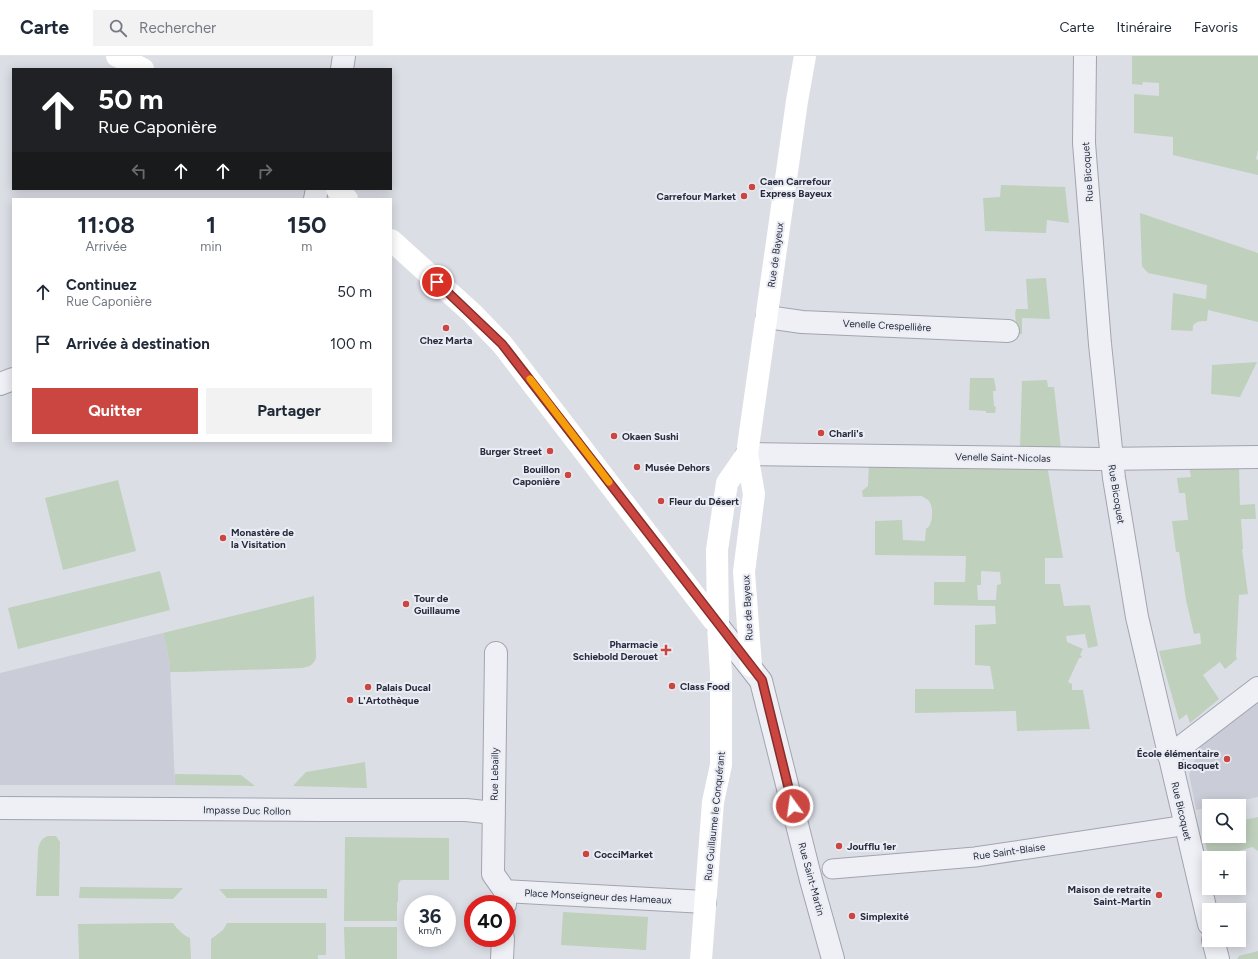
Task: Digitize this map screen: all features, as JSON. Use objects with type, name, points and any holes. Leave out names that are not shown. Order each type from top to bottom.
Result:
[{"type":"main road","points":[[117,56],[141,68]]},
{"type":"main road","name":"Rue de Bayeux","points":[[750,666],[744,572],[754,494],[747,454],[805,56]]},
{"type":"main road","points":[[338,190],[346,198]]},
{"type":"main road","points":[[392,241],[472,313],[502,344],[718,626],[744,572]]},
{"type":"main road","name":"Rue de Bayeux","points":[[718,626],[717,550],[727,483],[747,454]]},
{"type":"main road","name":"Rue Guillaume le Conquérant","points":[[701,959],[713,802],[720,765],[721,673],[718,626]]},
{"type":"street","points":[[342,68],[344,56]]},
{"type":"street","name":"Rue Bicoquet","points":[[1084,56],[1084,143],[1100,344],[1112,458],[1137,617],[1204,903]]},
{"type":"street","name":"Venelle Crespellière","points":[[767,317],[802,322],[1008,331]]},
{"type":"street","points":[[0,384],[12,379]]},
{"type":"street","name":"Venelle Saint-Nicolas","points":[[747,454],[1112,458],[1258,457]]},
{"type":"street","name":"Rue Saint-Martin","points":[[718,626],[762,680],[811,880],[834,959]]},
{"type":"street","name":"Rue Lebailly","points":[[496,653],[493,874],[504,895]]},
{"type":"street","points":[[1169,756],[1258,688]]},
{"type":"street","name":"Impasse Duc Rollon","points":[[0,808],[466,810],[494,813]]},
{"type":"street","name":"Rue Saint-Blaise","points":[[832,869],[975,856],[1174,827],[1185,824]]},
{"type":"street","name":"Place Monseigneur des Hameaux","points":[[516,897],[705,902]]},
{"type":"street","points":[[502,959],[503,947]]},
{"type":"street","points":[[1215,947],[1218,959]]},
{"type":"shaded area","points":[[163,633],[170,664],[175,785],[0,785],[0,673]]},
{"type":"shaded area","name":"École élémentaire Bicoquet","points":[[1258,699],[1258,797],[1246,800],[1202,799],[1202,809],[1196,810],[1189,774],[1202,743]]},
{"type":"green space","points":[[1132,56],[1258,56],[1258,149],[1256,159],[1258,160],[1258,175],[1173,155],[1173,137],[1134,133],[1134,94],[1159,96],[1159,83],[1143,82],[1142,85],[1132,84]]},
{"type":"green space","points":[[1001,185],[1065,187],[1069,223],[1047,220],[1046,233],[985,231],[983,198],[1000,197]]},
{"type":"green space","points":[[1140,213],[1258,253],[1258,322],[1208,310],[1207,321],[1194,324],[1193,331],[1171,330],[1173,293],[1206,299],[1207,285],[1148,273],[1142,266]]},
{"type":"green space","points":[[1046,278],[1050,319],[1022,318],[1022,334],[1017,334],[1016,309],[1028,309],[1026,279]]},
{"type":"green space","points":[[1257,362],[1240,397],[1211,394],[1212,365]]},
{"type":"green space","points":[[970,378],[994,378],[996,391],[993,391],[994,406],[996,407],[995,413],[969,410]]},
{"type":"green space","points":[[1047,380],[1048,387],[1054,387],[1061,449],[1020,448],[1022,381]]},
{"type":"green space","points":[[869,464],[1047,465],[1063,558],[1045,558],[1045,584],[1060,584],[1064,606],[1090,605],[1098,646],[1088,648],[1085,634],[1066,636],[1067,642],[1083,649],[1080,655],[1082,656],[1079,658],[1068,682],[1072,684],[1072,690],[1083,690],[1090,729],[1017,731],[1016,711],[915,713],[915,689],[994,689],[990,666],[975,665],[975,625],[996,624],[995,606],[934,605],[934,582],[965,582],[966,556],[875,555],[875,521],[902,520],[903,540],[925,541],[926,529],[930,525],[932,519],[932,509],[929,501],[921,496],[863,497],[862,491],[868,486]],"holes":[[[981,571],[1000,572],[1001,584],[997,585],[996,600],[978,600],[977,585],[981,585]]]},
{"type":"green space","points":[[1189,467],[1239,467],[1240,505],[1255,504],[1256,519],[1241,519],[1242,549],[1248,594],[1239,595],[1237,659],[1225,669],[1220,662],[1203,675],[1219,699],[1190,723],[1187,714],[1179,720],[1159,651],[1201,644],[1200,633],[1194,634],[1186,600],[1179,552],[1176,552],[1172,521],[1188,520],[1185,493],[1179,493],[1177,478],[1191,477]]},
{"type":"green space","points":[[118,480],[136,551],[63,570],[45,498]]},
{"type":"green space","points":[[160,571],[170,610],[18,649],[8,608]]},
{"type":"green space","points":[[314,596],[316,657],[314,662],[309,666],[302,668],[170,672],[170,664],[163,633]]},
{"type":"green space","points":[[365,762],[367,788],[293,786],[306,772]]},
{"type":"green space","points":[[175,774],[241,775],[255,786],[175,785]]},
{"type":"green space","points":[[1258,817],[1258,851],[1252,847],[1239,851],[1207,851],[1205,843],[1246,843],[1246,820]]},
{"type":"green space","points":[[48,836],[56,836],[60,842],[59,896],[36,896],[38,848],[42,840]]},
{"type":"green space","points":[[345,837],[449,838],[449,880],[401,880],[398,884],[397,921],[344,921]]},
{"type":"green space","points":[[80,887],[183,888],[173,899],[79,898]]},
{"type":"green space","points":[[219,889],[327,889],[327,898],[227,898]]},
{"type":"green space","points":[[563,912],[648,917],[646,950],[561,945]]},
{"type":"green space","points":[[173,923],[181,932],[190,938],[191,959],[79,959],[78,924]]},
{"type":"green space","points":[[227,923],[326,923],[326,955],[318,955],[318,959],[211,959],[211,939],[223,930]]},
{"type":"green space","points":[[344,927],[397,927],[397,959],[345,959]]},
{"type":"green space","points":[[1258,951],[1258,959],[1237,959],[1239,956]]},
{"type":"slow traffic","points":[[530,379],[609,482]]},
{"type":"place","name":"Caen Carrefour Express Bayeux","points":[[752,187]]},
{"type":"place","name":"Carrefour Market","points":[[744,196]]},
{"type":"place","name":"Chez Marta","points":[[446,328]]},
{"type":"place","name":"Charli's","points":[[821,433]]},
{"type":"place","name":"Okaen Sushi","points":[[614,436]]},
{"type":"place","name":"Burger Street","points":[[550,451]]},
{"type":"place","name":"Musée Dehors","points":[[637,467]]},
{"type":"place","name":"Bouillon Caponière","points":[[568,475]]},
{"type":"place","name":"Fleur du Désert","points":[[661,501]]},
{"type":"place","name":"Monastère de la Visitation","points":[[223,538]]},
{"type":"place","name":"Tour de Guillaume","points":[[406,604]]},
{"type":"place","name":"Pharmacie Schiebold Derouet","points":[[666,650]]},
{"type":"place","name":"Class Food","points":[[672,686]]},
{"type":"place","name":"Palais Ducal","points":[[368,687]]},
{"type":"place","name":"L'Artothèque","points":[[350,700]]},
{"type":"place","name":"École élémentaire Bicoquet","points":[[1227,759]]},
{"type":"place","name":"Joufflu 1er","points":[[839,846]]},
{"type":"place","name":"CocciMarket","points":[[586,854]]},
{"type":"place","name":"Maison de retraite Saint-Martin","points":[[1159,895]]},
{"type":"place","name":"Simplexité","points":[[852,916]]},
{"type":"route","points":[[437,282],[472,313],[502,344],[533,382],[710,615],[762,680],[793,806]]}]
